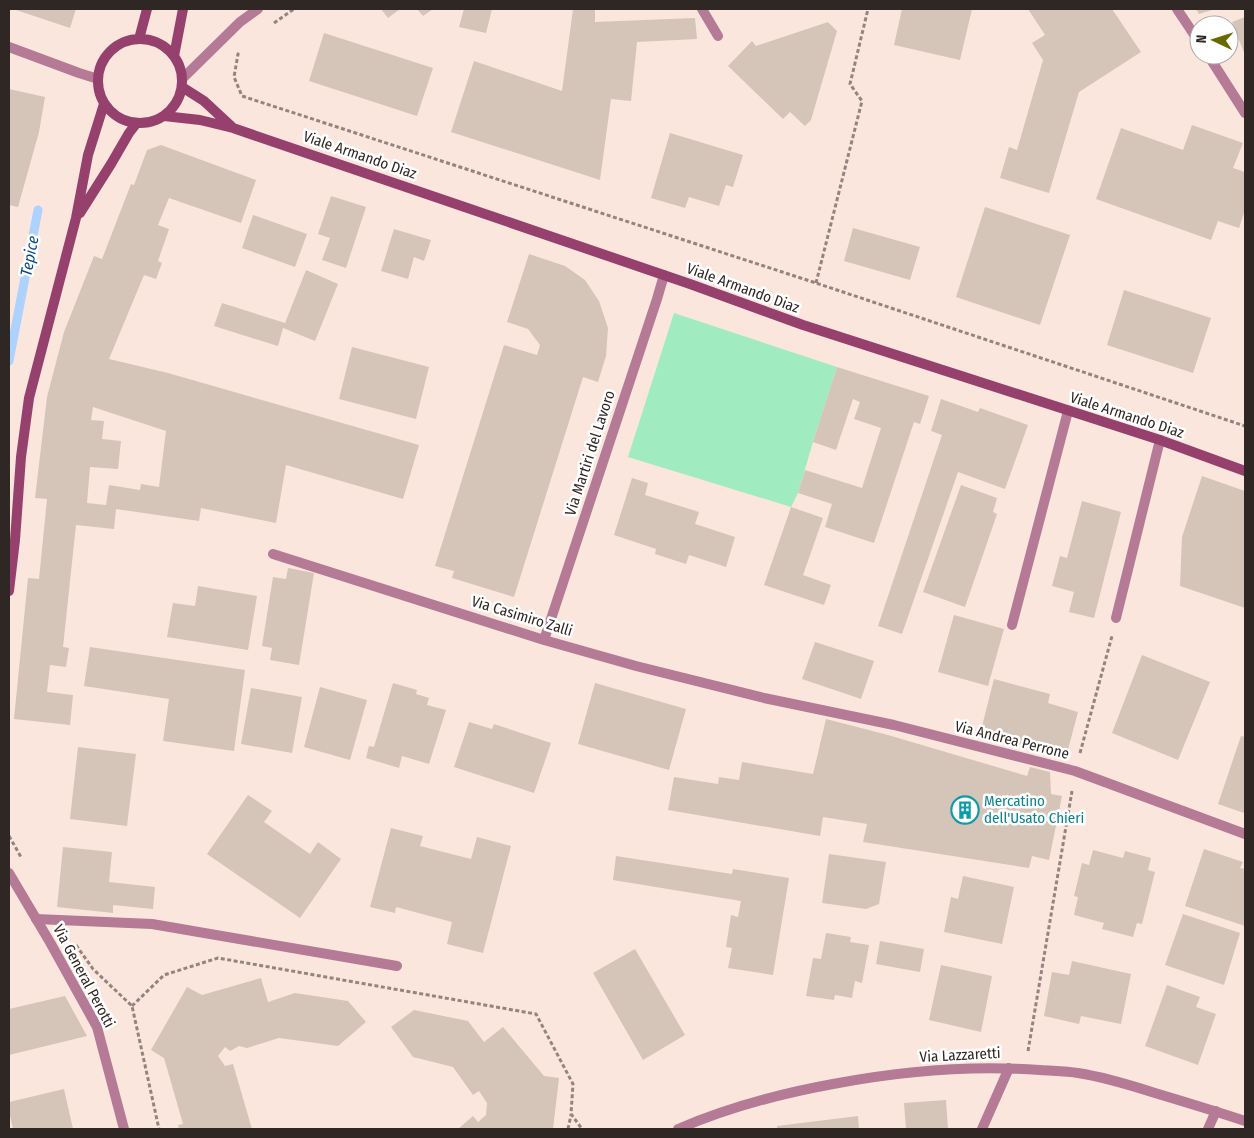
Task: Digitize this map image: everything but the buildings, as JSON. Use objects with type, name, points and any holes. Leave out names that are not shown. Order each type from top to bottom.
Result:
[{"type":"street","points":[[139,39],[147,9]]},
{"type":"street","points":[[174,56],[183,9]]},
{"type":"street","points":[[182,83],[177,59],[160,44],[151,40],[139,39],[126,41],[106,55],[100,67],[98,79],[99,93],[104,104],[113,114],[124,121],[136,124],[149,123],[171,111],[177,102],[182,83],[209,51],[240,22],[258,9]]},
{"type":"street","points":[[702,9],[718,36]]},
{"type":"street","points":[[1177,9],[1189,27]]},
{"type":"street","points":[[9,47],[98,79]]},
{"type":"street","points":[[1214,65],[1245,113]]},
{"type":"street","name":"Viale Armando Diaz","points":[[182,83],[232,128]]},
{"type":"street","points":[[9,591],[21,458],[29,398],[76,218],[88,155],[104,104]]},
{"type":"street","name":"Viale Armando Diaz","points":[[164,116],[200,120],[232,128],[664,275],[803,325],[1160,440],[1245,471]]},
{"type":"street","points":[[76,218],[129,132],[136,124]]},
{"type":"street","name":"Via Martiri del Lavoro","points":[[544,640],[664,275]]},
{"type":"street","points":[[1012,626],[1068,411]]},
{"type":"street","points":[[1116,618],[1160,440]]},
{"type":"street","name":"Via Casimiro Zalli","points":[[273,554],[544,640],[636,666],[764,698]]},
{"type":"street","name":"Via Andrea Perrone","points":[[764,698],[894,725],[1075,771],[1245,834]]},
{"type":"street","name":"Via General Perotti","points":[[9,873],[97,1027],[124,1129]]},
{"type":"street","points":[[36,919],[152,924],[397,966]]},
{"type":"street","name":"Via Lazzaretti","points":[[678,1129],[750,1102],[779,1095],[856,1079],[967,1068],[1009,1068],[1078,1073],[1125,1084],[1245,1121]]},
{"type":"street","points":[[982,1129],[1009,1068]]},
{"type":"street","points":[[1208,1129],[1216,1111]]},
{"type":"path","points":[[272,24],[294,9]]},
{"type":"path","points":[[816,283],[862,101],[850,84],[868,9]]},
{"type":"path","points":[[244,47],[238,54],[234,77],[242,96],[816,283],[1245,426]]},
{"type":"path","points":[[1025,1069],[1075,771],[1116,618]]},
{"type":"path","points":[[159,1129],[132,1006],[164,975],[218,958],[536,1014],[573,1084],[568,1129]]},
{"type":"path","points":[[571,1114],[582,1129]]},
{"type":"green space","points":[[674,313],[837,367],[798,493],[791,507],[628,457]]},
{"type":"waterway","name":"Tepice","points":[[9,361],[38,210]]},
{"type":"place","name":"Mercatino dell'Usato Chieri","points":[[965,810]]}]
